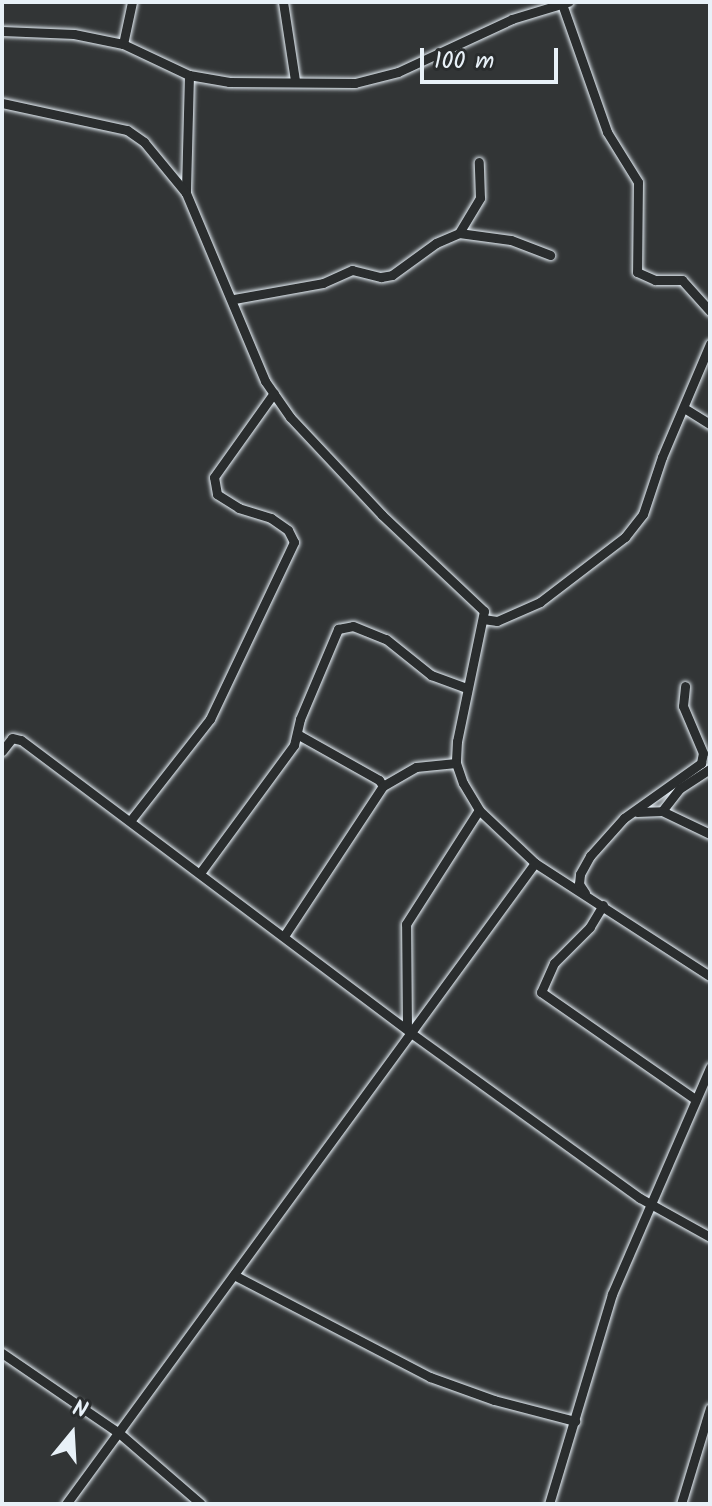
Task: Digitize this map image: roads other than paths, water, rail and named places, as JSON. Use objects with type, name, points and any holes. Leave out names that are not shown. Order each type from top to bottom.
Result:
[{"type":"street","points":[[123,44],[132,2]]},
{"type":"street","points":[[283,2],[295,80]]},
{"type":"street","points":[[2,31],[74,34],[123,44],[189,75],[229,82],[376,80],[512,19],[565,3],[607,132],[638,182],[637,272],[655,280],[682,280],[710,311]]},
{"type":"street","points":[[186,193],[189,75]]},
{"type":"street","points":[[2,103],[127,130],[144,142],[186,193],[234,299],[249,343],[290,417],[382,515],[484,611],[466,688],[456,763],[479,810],[535,863],[710,976]]},
{"type":"street","points":[[459,233],[480,198],[479,162]]},
{"type":"street","points":[[234,299],[323,283],[352,270],[381,277],[392,275],[436,243],[459,233],[511,240],[550,255]]},
{"type":"street","points":[[483,619],[497,621],[540,602],[625,537],[643,514],[662,457],[710,344]]},
{"type":"street","points":[[130,821],[210,719],[294,542],[288,530],[271,518],[239,508],[217,494],[214,477],[274,393]]},
{"type":"street","points":[[684,408],[710,424]]},
{"type":"street","points":[[200,873],[294,745],[338,629],[344,625],[386,639],[431,675],[466,688]]},
{"type":"street","points":[[585,893],[579,884],[583,864],[630,814],[701,763],[703,753],[683,706],[685,686]]},
{"type":"street","points":[[297,734],[379,780],[383,786]]},
{"type":"street","points":[[2,751],[12,738],[21,740],[409,1031],[650,1203],[710,1237]]},
{"type":"street","points":[[284,936],[383,786],[416,767],[456,763]]},
{"type":"street","points":[[662,811],[679,789],[710,769]]},
{"type":"street","points":[[409,1031],[406,924],[479,810]]},
{"type":"street","points":[[630,814],[645,810],[662,811],[710,834]]},
{"type":"street","points":[[66,1504],[409,1031],[535,863]]},
{"type":"street","points":[[603,905],[590,927],[554,963],[541,992],[695,1099]]},
{"type":"street","points":[[549,1504],[612,1294],[710,1067]]},
{"type":"street","points":[[234,1275],[430,1377],[494,1400],[575,1421]]},
{"type":"street","points":[[2,1353],[119,1433],[201,1504]]},
{"type":"street","points":[[681,1504],[710,1408]]}]
